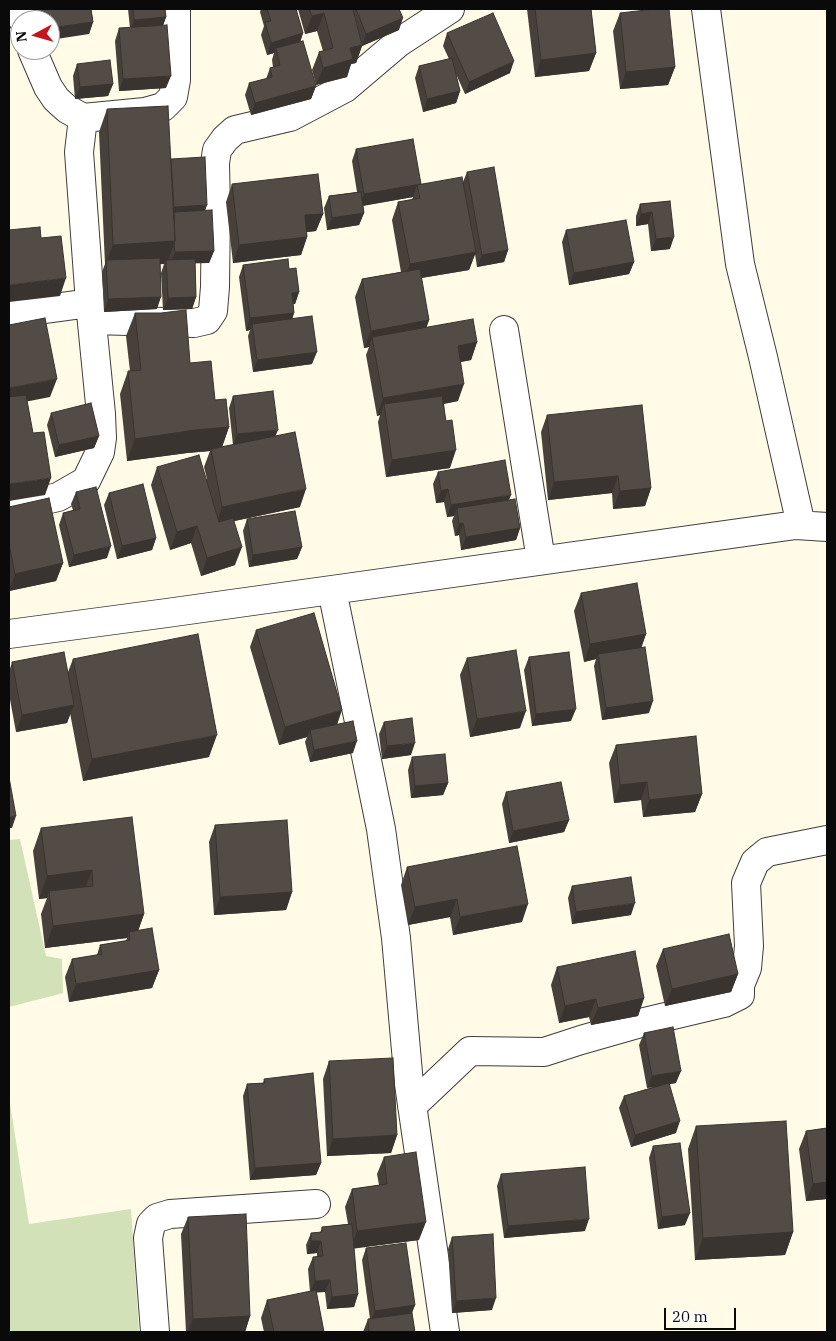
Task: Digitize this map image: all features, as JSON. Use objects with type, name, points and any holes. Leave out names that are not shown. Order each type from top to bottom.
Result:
[{"type":"street","points":[[36,60],[48,87],[56,99],[67,109],[83,118],[145,112],[163,107],[173,97],[176,80],[176,9]]},
{"type":"street","points":[[9,314],[91,312],[165,322],[194,323],[207,320],[213,311],[215,288],[215,162],[217,150],[225,139],[235,130],[290,117],[345,88],[398,43],[450,9]]},
{"type":"street","points":[[9,634],[541,560],[814,526],[763,357],[740,264],[706,9]]},
{"type":"street","points":[[9,507],[58,496],[86,482],[100,452],[102,438],[101,414],[79,152],[83,118]]},
{"type":"street","points":[[504,330],[541,560]]},
{"type":"street","points":[[332,590],[381,829],[396,938],[408,1084],[446,1332]]},
{"type":"street","points":[[412,1106],[470,1051],[544,1052],[644,1022],[724,1003],[740,995],[740,984],[747,968],[749,946],[746,883],[754,862],[767,852],[827,840]]},
{"type":"street","points":[[155,1332],[148,1238],[151,1224],[157,1218],[170,1214],[316,1204]]},
{"type":"green space","points":[[20,839],[46,956],[62,959],[63,993],[9,1007],[9,840]]},
{"type":"green space","points":[[9,1097],[29,1224],[131,1209],[139,1332],[9,1332]]},
{"type":"building","points":[[91,9],[93,22],[60,27],[60,10],[39,10]]},
{"type":"building","points":[[133,9],[165,9],[166,17],[134,20]]},
{"type":"building","points":[[267,9],[296,9],[303,33],[271,43],[265,22],[271,21]]},
{"type":"building","points":[[309,9],[353,9],[362,45],[350,48],[353,59],[323,68],[319,52],[333,48],[324,13],[312,16]]},
{"type":"building","points":[[356,9],[399,9],[403,18],[366,34]]},
{"type":"building","points":[[535,9],[591,9],[596,53],[541,60]]},
{"type":"building","points":[[669,9],[675,67],[626,72],[620,13]]},
{"type":"building","points":[[493,13],[514,61],[469,82],[447,33]]},
{"type":"building","points":[[167,25],[171,76],[123,79],[119,28]]},
{"type":"building","points":[[303,41],[316,86],[255,103],[249,83],[272,77],[270,68],[280,65],[276,48]]},
{"type":"building","points":[[452,58],[460,91],[427,99],[419,66]]},
{"type":"building","points":[[110,60],[113,84],[80,87],[77,64]]},
{"type":"building","points":[[168,106],[175,241],[113,245],[107,109]]},
{"type":"building","points":[[413,139],[421,184],[364,194],[356,149]]},
{"type":"building","points":[[205,157],[207,205],[174,207],[171,159]]},
{"type":"building","points":[[494,167],[508,250],[482,255],[467,172]]},
{"type":"building","points":[[318,174],[323,214],[305,215],[307,237],[239,245],[232,184]]},
{"type":"building","points":[[462,177],[476,252],[410,264],[398,202],[420,198],[417,185]]},
{"type":"building","points":[[361,192],[364,213],[332,218],[329,196]]},
{"type":"building","points":[[670,201],[674,237],[656,239],[652,212],[641,214],[640,204]]},
{"type":"building","points":[[212,210],[214,251],[175,252],[174,212]]},
{"type":"building","points":[[626,220],[634,262],[574,273],[566,230]]},
{"type":"building","points":[[40,227],[41,238],[61,236],[66,278],[9,285],[9,230]]},
{"type":"building","points":[[160,258],[161,297],[108,299],[106,260]]},
{"type":"building","points":[[195,259],[196,297],[168,298],[166,260]]},
{"type":"building","points":[[288,259],[289,269],[296,268],[299,292],[292,293],[294,313],[250,318],[243,265]]},
{"type":"building","points":[[420,269],[429,320],[371,331],[362,279]]},
{"type":"building","points":[[186,310],[190,363],[211,361],[215,400],[226,399],[229,427],[135,439],[128,371],[141,370],[135,313],[161,313]]},
{"type":"building","points":[[312,316],[317,352],[257,360],[252,324]]},
{"type":"building","points":[[45,318],[57,379],[9,388],[9,325]]},
{"type":"building","points":[[473,319],[477,342],[458,346],[464,384],[383,398],[372,337]]},
{"type":"building","points":[[273,391],[278,430],[237,434],[233,396]]},
{"type":"building","points":[[26,395],[33,433],[44,432],[51,478],[9,484],[9,397]]},
{"type":"building","points":[[442,396],[446,421],[452,420],[456,450],[392,460],[384,404]]},
{"type":"building","points":[[91,403],[99,436],[59,445],[51,413]]},
{"type":"building","points":[[642,405],[651,488],[620,491],[618,476],[554,482],[547,415]]},
{"type":"building","points":[[295,432],[306,489],[222,507],[211,449]]},
{"type":"building","points":[[199,455],[219,522],[233,518],[242,547],[207,558],[197,526],[177,532],[157,467]]},
{"type":"building","points":[[505,460],[511,495],[451,505],[448,489],[441,491],[438,472]]},
{"type":"building","points":[[143,484],[156,538],[122,546],[109,493]]},
{"type":"building","points":[[96,487],[111,546],[74,555],[63,513],[80,509],[76,492]]},
{"type":"building","points":[[49,498],[63,563],[15,574],[9,544],[9,507]]},
{"type":"building","points":[[515,499],[520,528],[466,537],[463,523],[459,524],[457,508]]},
{"type":"building","points":[[295,511],[302,547],[253,555],[247,519]]},
{"type":"building","points":[[637,583],[646,634],[590,644],[581,593]]},
{"type":"building","points":[[314,613],[342,710],[285,727],[256,630]]},
{"type":"building","points":[[198,634],[217,735],[92,759],[73,659]]},
{"type":"building","points":[[645,647],[653,701],[606,708],[598,654]]},
{"type":"building","points":[[516,650],[526,711],[477,719],[467,658]]},
{"type":"building","points":[[64,652],[74,705],[22,715],[12,662]]},
{"type":"building","points":[[569,652],[576,709],[536,714],[529,657]]},
{"type":"building","points":[[412,718],[415,743],[387,746],[384,722]]},
{"type":"building","points":[[353,721],[357,741],[314,750],[310,730]]},
{"type":"building","points":[[696,736],[702,794],[649,800],[647,782],[620,785],[616,745]]},
{"type":"building","points":[[445,754],[448,783],[415,786],[412,757]]},
{"type":"building","points":[[9,777],[16,816],[9,817]]},
{"type":"building","points":[[561,782],[569,820],[513,831],[506,792]]},
{"type":"building","points":[[132,817],[144,914],[53,926],[49,891],[93,886],[92,870],[47,876],[41,828]]},
{"type":"building","points":[[287,820],[292,892],[220,897],[215,825]]},
{"type":"building","points":[[517,846],[528,904],[460,917],[457,899],[415,907],[407,867]]},
{"type":"building","points":[[631,877],[635,903],[576,912],[572,886]]},
{"type":"building","points":[[152,928],[159,970],[76,984],[72,959],[102,954],[100,945],[130,940],[129,932]]},
{"type":"building","points":[[729,934],[738,974],[672,989],[663,949]]},
{"type":"building","points":[[635,951],[644,998],[598,1008],[596,999],[565,1006],[557,967]]},
{"type":"building","points":[[673,1027],[681,1071],[652,1076],[644,1033]]},
{"type":"building","points":[[393,1058],[397,1135],[333,1139],[329,1061]]},
{"type":"building","points":[[313,1073],[321,1163],[255,1168],[247,1084],[265,1083],[264,1079]]},
{"type":"building","points":[[669,1083],[680,1121],[635,1135],[624,1096]]},
{"type":"building","points":[[786,1121],[793,1232],[703,1238],[696,1126]]},
{"type":"building","points":[[827,1128],[827,1182],[813,1184],[806,1131]]},
{"type":"building","points":[[680,1143],[690,1213],[662,1217],[653,1146]]},
{"type":"building","points":[[416,1152],[426,1222],[357,1231],[352,1189],[387,1184],[384,1157]]},
{"type":"building","points":[[585,1167],[589,1219],[508,1226],[501,1174]]},
{"type":"building","points":[[246,1214],[250,1316],[193,1319],[188,1217]]},
{"type":"building","points":[[352,1224],[358,1294],[332,1297],[330,1280],[315,1281],[313,1257],[323,1256],[321,1241],[311,1241],[311,1233],[322,1232],[322,1227]]},
{"type":"building","points":[[493,1234],[496,1298],[456,1301],[452,1237]]},
{"type":"building","points":[[406,1243],[415,1305],[375,1311],[366,1248]]},
{"type":"building","points":[[316,1290],[324,1332],[274,1332],[267,1300]]},
{"type":"building","points":[[412,1313],[415,1332],[369,1332],[368,1319]]}]
